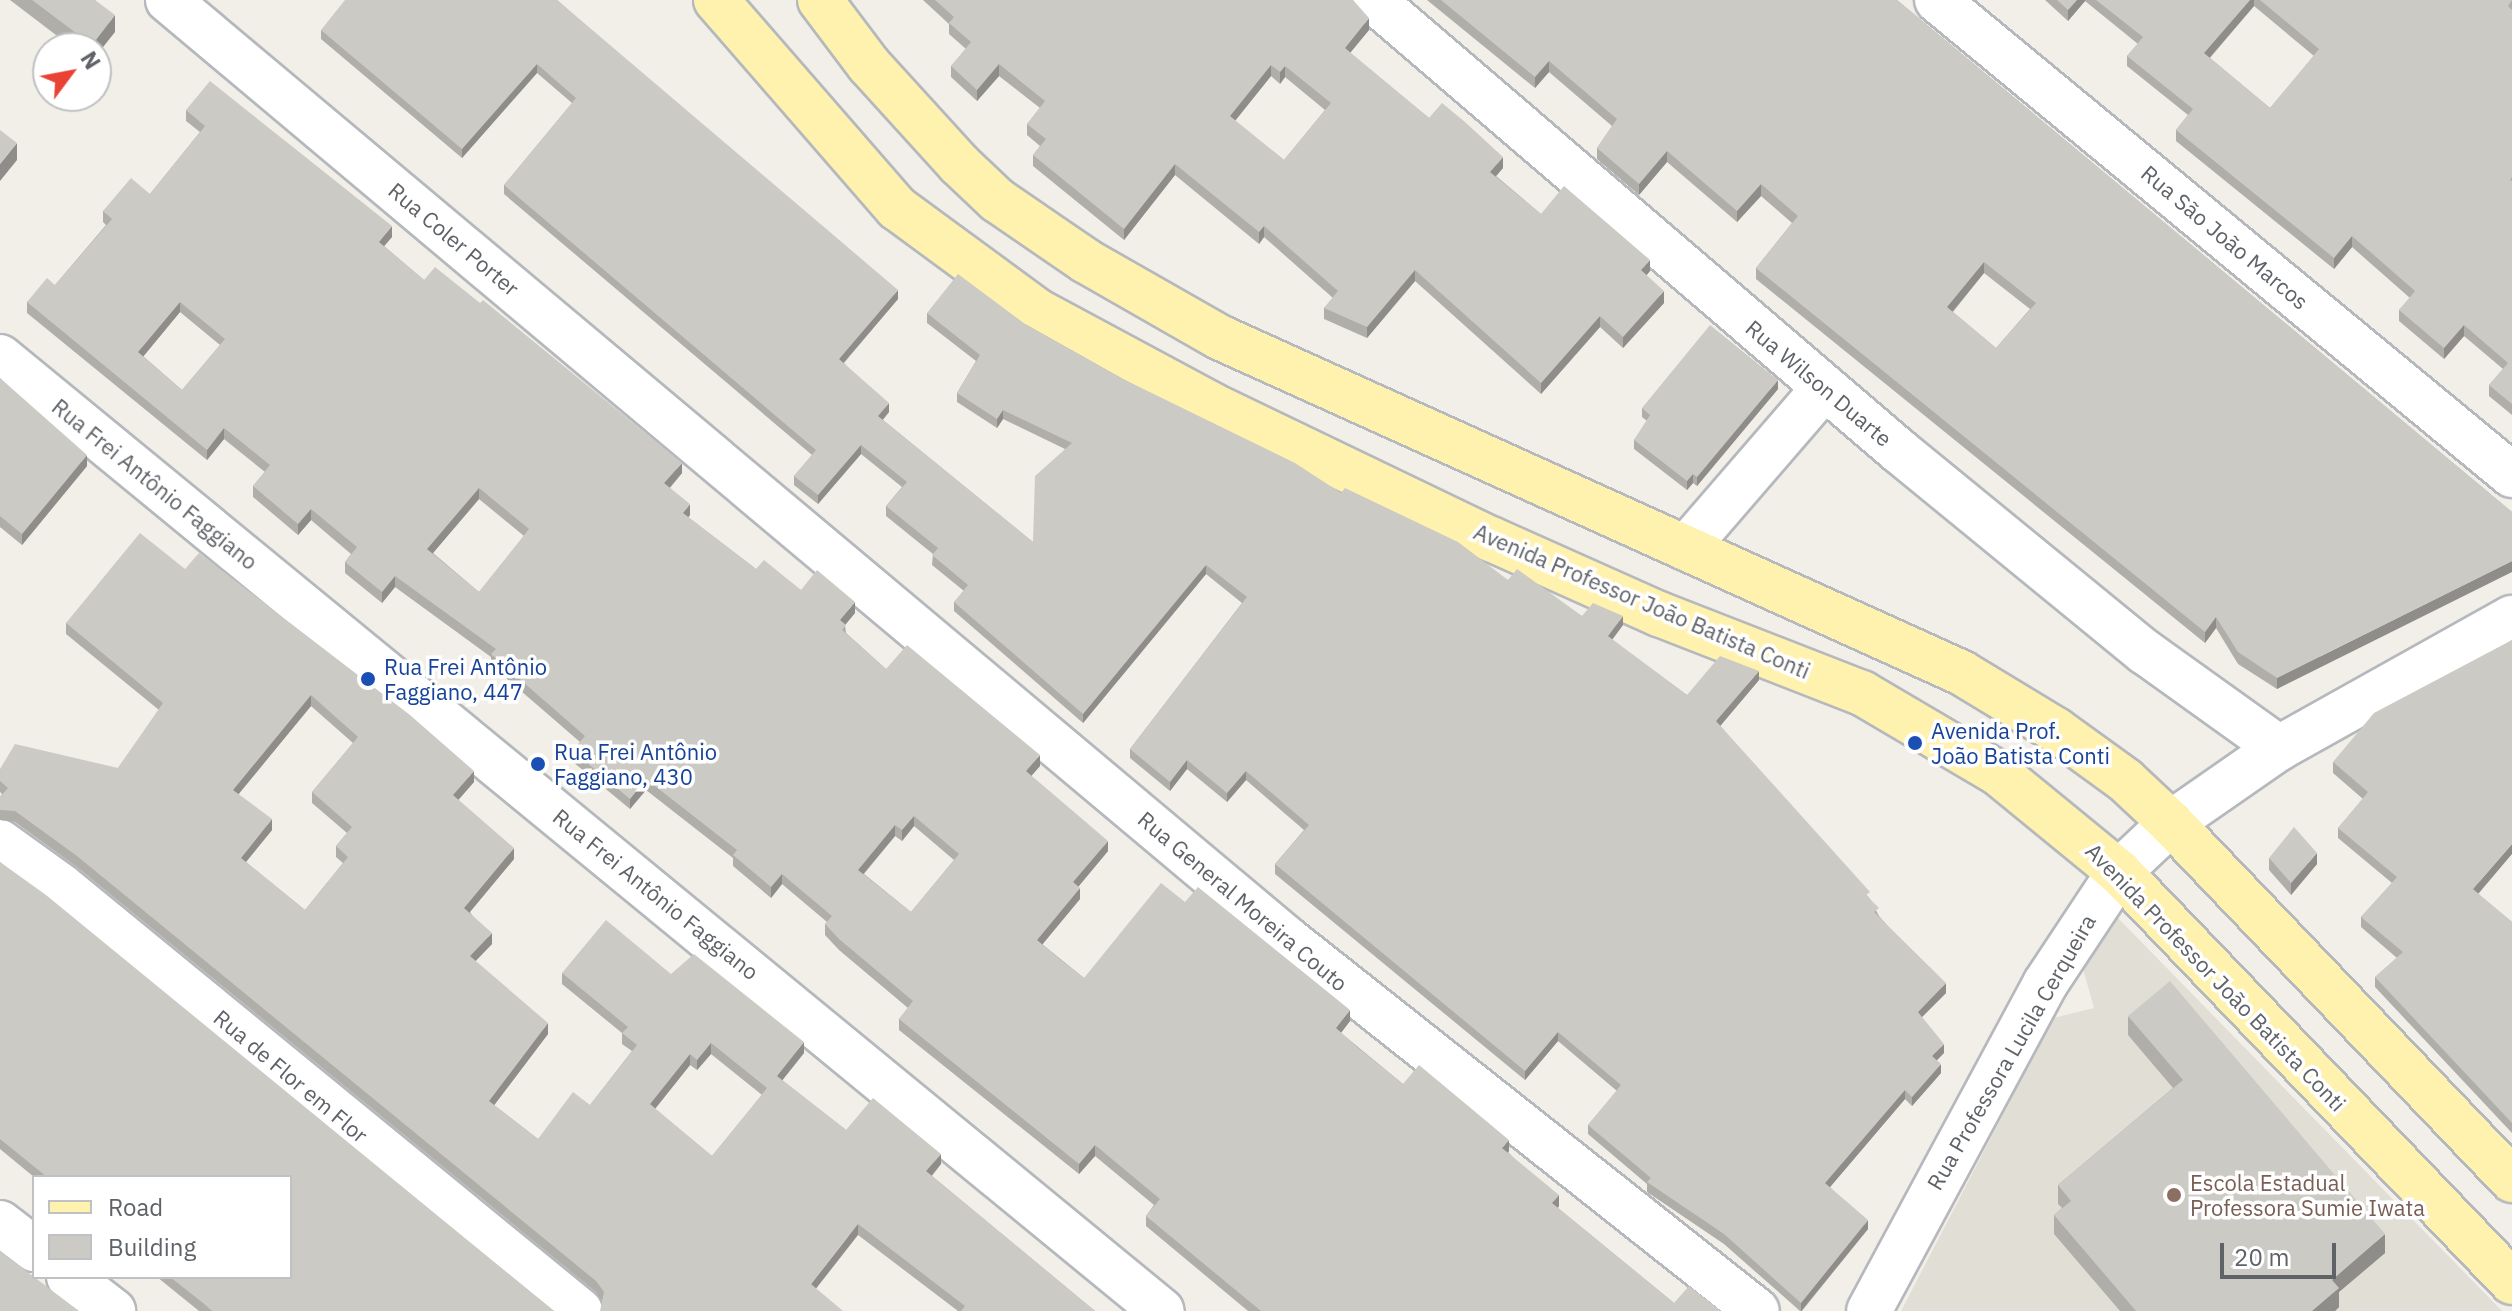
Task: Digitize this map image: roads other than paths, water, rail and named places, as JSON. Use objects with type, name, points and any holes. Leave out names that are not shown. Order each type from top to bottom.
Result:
[{"type":"main road","name":"Avenida Professor João Batista Conti","points":[[716,0],[897,208],[1037,311],[1212,405],[1491,539],[1904,714],[1998,773],[2119,872],[2512,1282]]},
{"type":"main road","points":[[820,0],[869,65],[959,164],[997,200],[1086,261],[1219,337],[1484,461],[1604,507],[1686,548],[1962,673],[2067,738],[2125,780],[2171,823],[2512,1180]]},
{"type":"street","name":"Rua Coler Porter","points":[[168,0],[738,480]]},
{"type":"street","name":"Rua Wilson Duarte","points":[[1373,0],[1824,388],[2145,652],[2279,748]]},
{"type":"street","name":"Rua São João Marcos","points":[[1937,0],[2512,475]]},
{"type":"street","name":"Rua Frei Antônio Faggiano","points":[[0,357],[1162,1311]]},
{"type":"street","points":[[1686,548],[1824,388]]},
{"type":"street","name":"Rua General Moreira Couto","points":[[738,480],[1287,939],[1757,1311]]},
{"type":"street","name":"Rua Professora Lucila Cerqueira","points":[[1869,1311],[2045,984],[2119,872],[2171,823],[2279,748],[2512,618]]},
{"type":"street","name":"Rua de Flor em Flor","points":[[0,842],[61,886],[580,1311]]},
{"type":"street","points":[[72,1279],[113,1311]]},
{"type":"place","name":"Rua Frei Antônio Faggiano, 447","points":[[368,679]]},
{"type":"place","name":"Avenida Prof. João Batista Conti","points":[[1915,743]]},
{"type":"place","name":"Rua Frei Antônio Faggiano, 430","points":[[538,764]]},
{"type":"place","name":"Escola Estadual Professora Sumie Iwata","points":[[2174,1195]]}]
